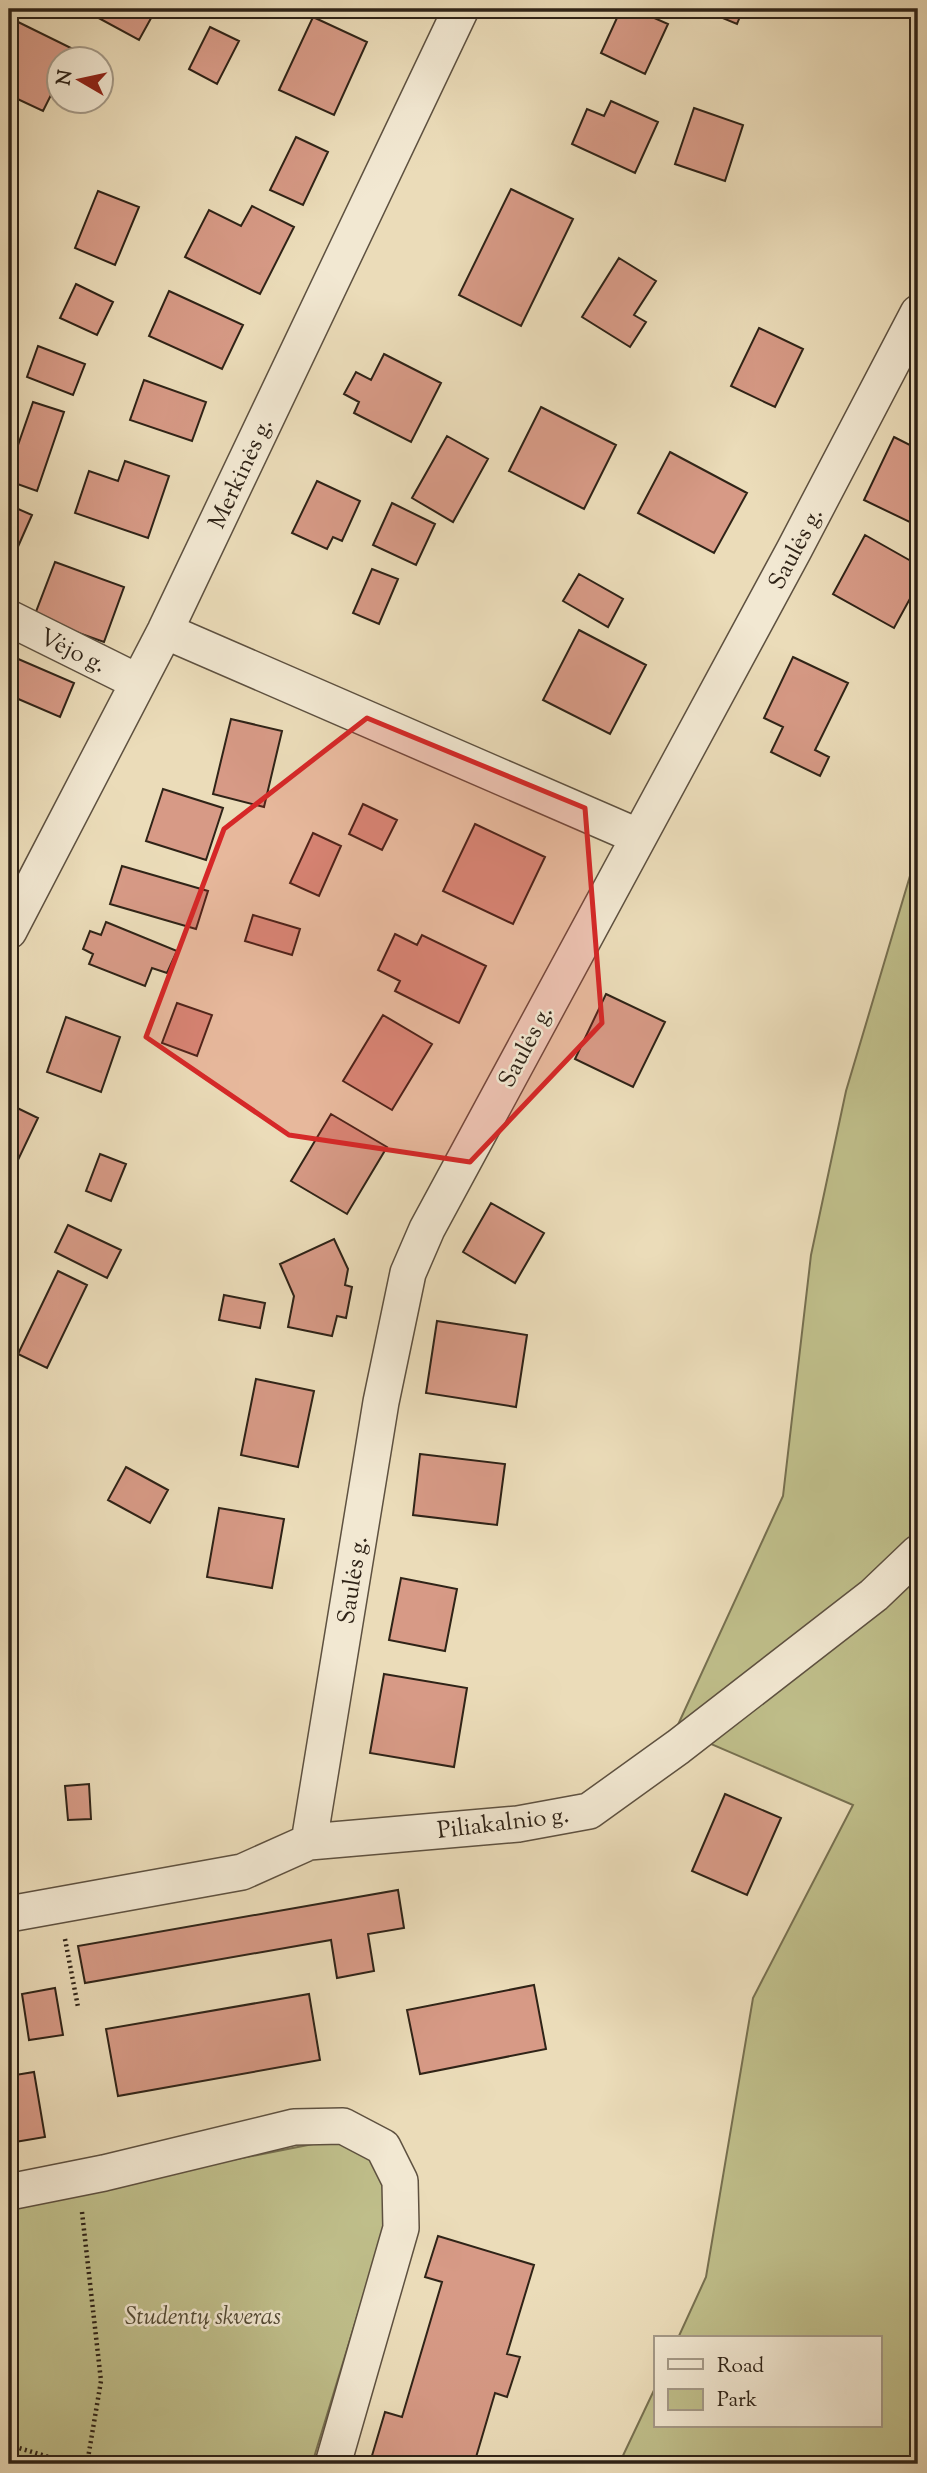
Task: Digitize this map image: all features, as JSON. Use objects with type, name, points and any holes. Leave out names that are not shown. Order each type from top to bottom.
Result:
[{"type":"street","name":"Merkinės g.","points":[[9,931],[164,631],[461,9]]},
{"type":"street","name":"Saulės g.","points":[[309,1842],[381,1402],[408,1273],[427,1229],[637,836],[794,550],[918,313]]},
{"type":"street","name":"Vėjo g.","points":[[9,618],[138,681]]},
{"type":"street","points":[[164,631],[637,836]]},
{"type":"street","name":"Piliakalnio g.","points":[[9,1914],[242,1872],[309,1842],[518,1824],[589,1811],[678,1747],[874,1595],[918,1553]]},
{"type":"street","points":[[9,2192],[294,2127],[343,2126],[383,2147],[400,2181],[401,2228],[333,2464]]},
{"type":"path","points":[[58,1905],[78,2007]]},
{"type":"path","points":[[78,2178],[101,2381],[87,2464]]},
{"type":"path","points":[[9,2445],[72,2464]]},
{"type":"highlighted area","points":[[367,718],[585,808],[602,1023],[470,1162],[289,1135],[146,1037],[224,829]]},
{"type":"green space","points":[[918,849],[918,2464],[619,2464],[654,2390],[654,2428],[881,2428],[881,2336],[679,2336],[706,2277],[753,1998],[853,1805],[676,1729],[783,1496],[811,1255],[846,1091]]},
{"type":"green space","name":"Studentų skveras","points":[[318,2143],[350,2143],[375,2163],[390,2209],[312,2464],[9,2464],[9,2204]]},
{"type":"building","points":[[82,9],[150,9],[155,11],[139,40]]},
{"type":"building","points":[[352,9],[374,9],[371,17]]},
{"type":"building","points":[[621,9],[634,9],[668,24],[645,74],[601,53]]},
{"type":"building","points":[[701,9],[743,9],[737,24]]},
{"type":"building","points":[[313,17],[367,42],[334,115],[279,90]]},
{"type":"building","points":[[12,19],[67,46],[46,46],[46,105],[43,111],[9,95],[9,26]]},
{"type":"building","points":[[210,27],[239,41],[217,84],[189,69]]},
{"type":"building","points":[[611,101],[658,122],[635,173],[572,144],[587,109],[604,116]]},
{"type":"building","points":[[694,108],[743,125],[725,181],[675,164]]},
{"type":"building","points":[[296,137],[328,152],[303,205],[270,190]]},
{"type":"building","points":[[511,189],[573,219],[521,326],[459,295]]},
{"type":"building","points":[[98,191],[139,207],[115,265],[75,248]]},
{"type":"building","points":[[252,206],[294,227],[260,294],[185,257],[209,210],[241,226]]},
{"type":"building","points":[[619,258],[656,281],[634,315],[646,322],[630,347],[582,317]]},
{"type":"building","points":[[76,284],[113,302],[97,335],[60,318]]},
{"type":"building","points":[[169,291],[243,325],[222,369],[149,336]]},
{"type":"building","points":[[759,328],[803,349],[775,407],[731,386]]},
{"type":"building","points":[[38,346],[85,364],[73,395],[27,377]]},
{"type":"building","points":[[384,354],[441,383],[411,442],[354,413],[359,402],[344,394],[356,372],[371,380]]},
{"type":"building","points":[[144,380],[206,402],[192,441],[130,420]]},
{"type":"building","points":[[33,402],[64,412],[37,491],[9,481],[9,471]]},
{"type":"building","points":[[541,407],[616,445],[584,509],[509,471]]},
{"type":"building","points":[[447,436],[488,459],[453,522],[412,498]]},
{"type":"building","points":[[894,437],[918,449],[918,526],[864,500]]},
{"type":"building","points":[[670,452],[747,493],[714,553],[638,513]]},
{"type":"building","points":[[125,461],[169,476],[148,538],[75,513],[89,471],[118,481]]},
{"type":"building","points":[[317,481],[360,501],[342,541],[333,537],[327,549],[292,533]]},
{"type":"building","points":[[392,503],[435,524],[416,565],[373,545]]},
{"type":"building","points":[[9,505],[32,515],[9,567]]},
{"type":"building","points":[[865,535],[918,565],[918,584],[894,628],[833,594]]},
{"type":"building","points":[[55,562],[124,587],[104,642],[34,617]]},
{"type":"building","points":[[372,569],[398,579],[379,624],[353,613]]},
{"type":"building","points":[[579,574],[623,599],[608,627],[563,601]]},
{"type":"building","points":[[579,630],[646,665],[610,734],[543,700]]},
{"type":"building","points":[[9,655],[74,683],[60,717],[9,695]]},
{"type":"building","points":[[793,657],[848,683],[815,750],[829,757],[820,776],[771,752],[783,727],[764,718]]},
{"type":"building","points":[[231,719],[282,731],[264,807],[213,794]]},
{"type":"building","points":[[163,789],[223,808],[206,860],[146,841]]},
{"type":"building","points":[[363,804],[397,820],[382,850],[349,834]]},
{"type":"building","points":[[475,824],[545,857],[513,924],[443,891]]},
{"type":"building","points":[[313,833],[341,846],[319,896],[290,883]]},
{"type":"building","points":[[122,866],[208,891],[196,929],[110,904]]},
{"type":"building","points":[[253,915],[300,929],[292,955],[245,941]]},
{"type":"building","points":[[106,922],[177,951],[167,973],[152,968],[145,986],[89,964],[93,954],[83,949],[90,931],[101,935]]},
{"type":"building","points":[[395,934],[417,945],[422,935],[486,966],[459,1023],[395,991],[400,981],[378,970]]},
{"type":"building","points":[[606,994],[665,1022],[633,1087],[575,1059]]},
{"type":"building","points":[[177,1003],[212,1015],[197,1056],[162,1043]]},
{"type":"building","points":[[383,1015],[432,1044],[392,1110],[343,1081]]},
{"type":"building","points":[[66,1017],[120,1037],[101,1092],[47,1072]]},
{"type":"building","points":[[9,1104],[38,1118],[18,1160],[9,1156]]},
{"type":"building","points":[[331,1114],[387,1147],[347,1214],[291,1181]]},
{"type":"building","points":[[100,1154],[126,1164],[111,1201],[86,1191]]},
{"type":"building","points":[[491,1203],[544,1233],[515,1283],[463,1252]]},
{"type":"building","points":[[68,1225],[121,1250],[107,1278],[55,1252]]},
{"type":"building","points":[[334,1239],[348,1269],[345,1285],[352,1287],[346,1318],[337,1316],[332,1336],[288,1327],[294,1296],[280,1264]]},
{"type":"building","points":[[58,1271],[87,1285],[47,1368],[18,1354]]},
{"type":"building","points":[[224,1295],[265,1303],[260,1328],[219,1320]]},
{"type":"building","points":[[437,1321],[527,1335],[516,1407],[426,1393]]},
{"type":"building","points":[[256,1379],[314,1391],[298,1467],[241,1455]]},
{"type":"building","points":[[420,1454],[505,1464],[497,1525],[413,1515]]},
{"type":"building","points":[[126,1467],[168,1490],[150,1523],[108,1500]]},
{"type":"building","points":[[219,1508],[284,1519],[272,1588],[207,1577]]},
{"type":"building","points":[[401,1578],[457,1589],[445,1651],[389,1640]]},
{"type":"building","points":[[384,1674],[467,1688],[454,1767],[370,1753]]},
{"type":"building","points":[[89,1784],[91,1819],[68,1820],[65,1786]]},
{"type":"building","points":[[725,1794],[781,1818],[747,1895],[692,1871]]},
{"type":"building","points":[[398,1890],[404,1928],[368,1934],[374,1971],[337,1978],[331,1940],[85,1983],[78,1946]]},
{"type":"building","points":[[534,1985],[546,2049],[420,2074],[407,2010]]},
{"type":"building","points":[[55,1988],[63,2035],[29,2040],[22,1994]]},
{"type":"building","points":[[309,1994],[320,2060],[118,2096],[106,2029]]},
{"type":"building","points":[[34,2072],[45,2137],[9,2143],[9,2076]]},
{"type":"building","points":[[438,2236],[534,2265],[507,2354],[520,2357],[507,2397],[495,2393],[474,2464],[389,2464],[371,2459],[385,2412],[402,2417],[442,2282],[425,2277]]}]
